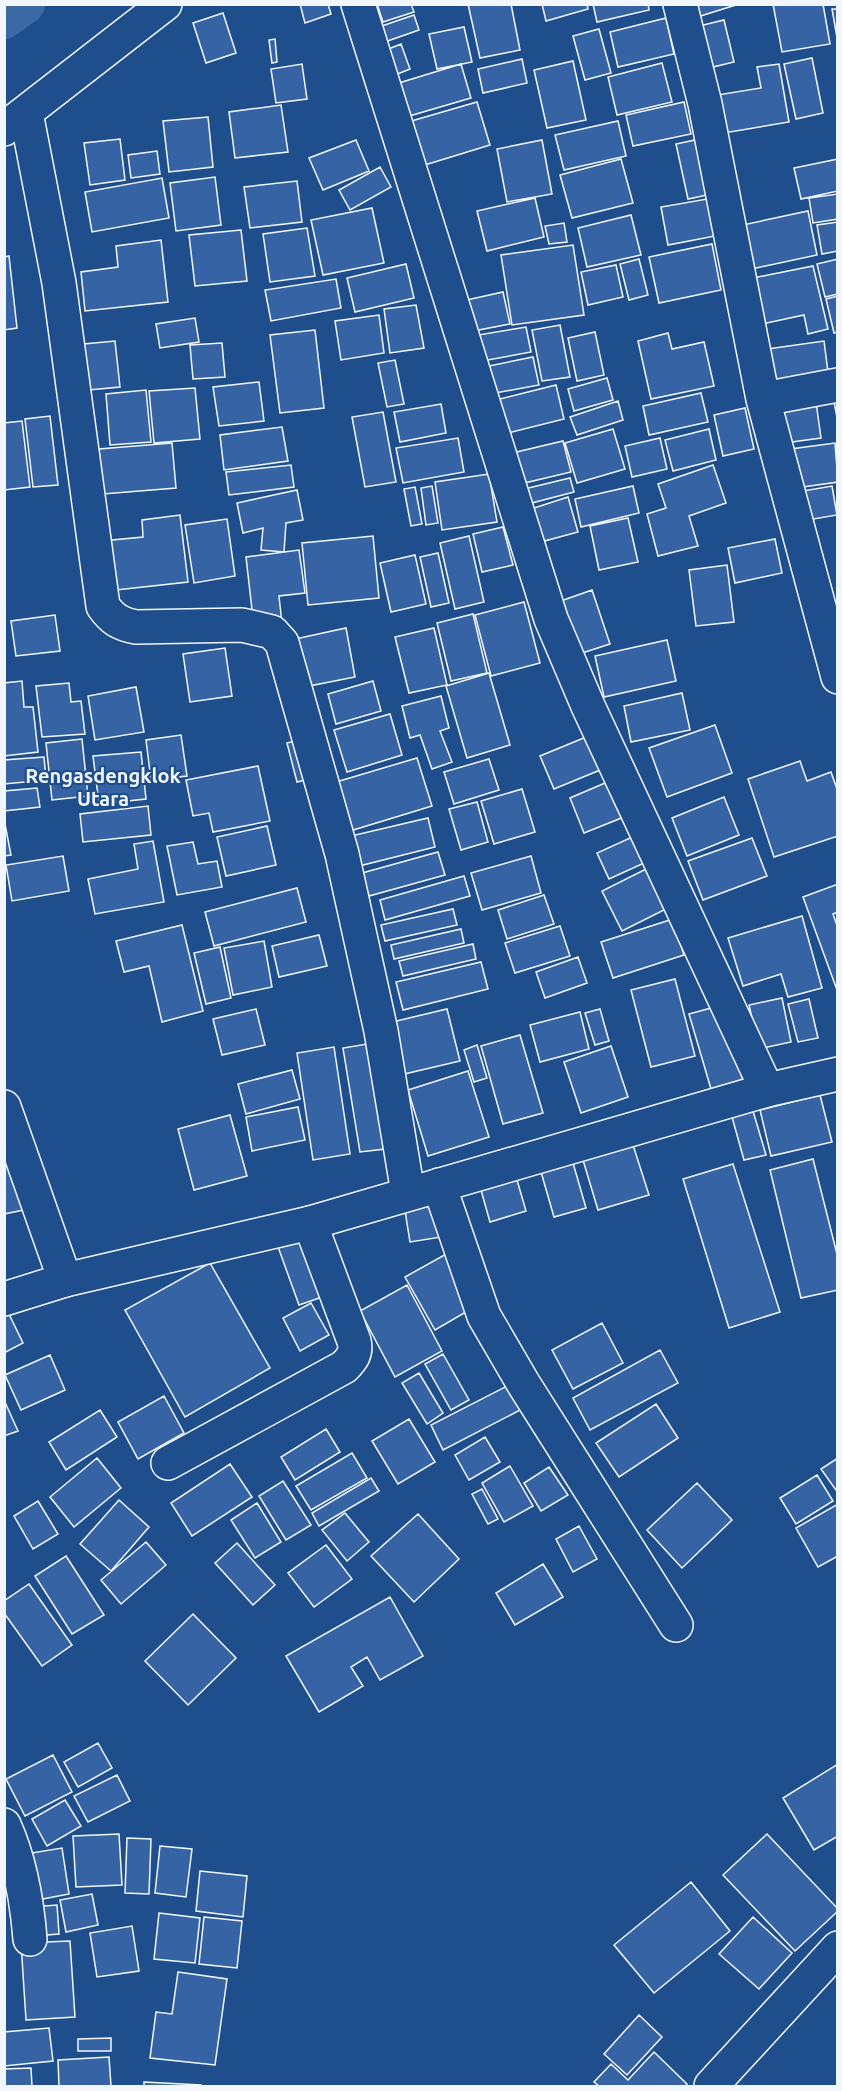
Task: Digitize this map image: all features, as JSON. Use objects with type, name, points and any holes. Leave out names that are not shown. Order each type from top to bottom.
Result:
[{"type":"street","points":[[165,4],[15,121],[59,283],[103,606],[112,619],[125,625],[136,627],[242,625],[272,632],[282,643],[342,854],[381,1031],[424,1189],[484,1316],[529,1393],[676,1626]]},
{"type":"street","points":[[357,4],[551,619],[588,706],[767,1090]]},
{"type":"street","points":[[680,4],[705,104],[763,399],[837,677]]},
{"type":"street","points":[[763,399],[837,385]]},
{"type":"street","points":[[4,1299],[65,1280],[310,1223],[767,1090],[837,1074]]},
{"type":"street","points":[[4,1107],[65,1280]]},
{"type":"street","points":[[168,1463],[344,1367],[351,1360],[356,1347],[310,1223]]},
{"type":"street","points":[[4,1825],[12,1844],[24,1894],[30,1939]]},
{"type":"street","points":[[711,2086],[837,1948]]},
{"type":"building","points":[[300,4],[328,4],[331,14],[305,23]]},
{"type":"building","points":[[377,4],[411,4],[414,12],[383,22]]},
{"type":"building","points":[[468,4],[511,4],[520,50],[480,58]]},
{"type":"building","points":[[542,4],[587,4],[588,9],[546,21]]},
{"type":"building","points":[[593,4],[648,4],[649,10],[597,22]]},
{"type":"building","points":[[687,4],[739,4],[691,19]]},
{"type":"building","points":[[773,4],[823,4],[830,44],[782,52]]},
{"type":"building","points":[[832,9],[838,9],[838,43]]},
{"type":"building","points":[[223,13],[236,53],[206,63],[193,23]]},
{"type":"building","points":[[414,15],[419,30],[379,44],[373,29]]},
{"type":"building","points":[[666,18],[674,54],[618,67],[610,32]]},
{"type":"building","points":[[724,20],[734,62],[709,68],[699,26]]},
{"type":"building","points":[[464,27],[472,62],[437,69],[429,34]]},
{"type":"building","points":[[599,29],[611,73],[585,80],[573,36]]},
{"type":"building","points":[[275,39],[277,62],[272,63],[269,40]]},
{"type":"building","points":[[401,44],[410,69],[385,79],[376,54]]},
{"type":"building","points":[[812,58],[823,113],[796,119],[784,64]]},
{"type":"building","points":[[522,59],[527,83],[483,93],[478,69]]},
{"type":"building","points":[[573,61],[586,120],[547,128],[534,70]]},
{"type":"building","points":[[662,63],[672,102],[617,115],[608,77]]},
{"type":"building","points":[[302,64],[307,99],[276,103],[271,69]]},
{"type":"building","points":[[461,64],[471,98],[399,119],[389,86]]},
{"type":"building","points":[[779,64],[789,122],[718,134],[711,96],[761,88],[757,67]]},
{"type":"building","points":[[477,102],[490,145],[415,168],[401,124]]},
{"type":"building","points":[[684,102],[691,134],[633,146],[626,115]]},
{"type":"building","points":[[281,105],[288,152],[235,158],[229,112]]},
{"type":"building","points":[[208,117],[213,167],[169,172],[163,121]]},
{"type":"building","points":[[618,121],[626,156],[564,170],[555,135]]},
{"type":"building","points":[[120,139],[125,180],[90,185],[84,143]]},
{"type":"building","points":[[356,140],[369,171],[323,190],[309,158]]},
{"type":"building","points":[[542,140],[552,194],[507,202],[497,149]]},
{"type":"building","points":[[695,140],[707,195],[688,199],[676,144]]},
{"type":"building","points":[[157,151],[160,174],[131,178],[128,155]]},
{"type":"building","points":[[621,159],[633,203],[572,218],[560,175]]},
{"type":"building","points":[[838,159],[838,191],[801,199],[794,168]]},
{"type":"building","points":[[380,167],[391,187],[350,210],[339,190]]},
{"type":"building","points":[[215,177],[221,225],[176,231],[170,183]]},
{"type":"building","points":[[162,178],[169,218],[92,232],[85,192]]},
{"type":"building","points":[[297,181],[302,222],[250,228],[244,187]]},
{"type":"building","points":[[838,194],[838,219],[813,223],[809,198]]},
{"type":"building","points":[[535,198],[544,237],[487,251],[477,211]]},
{"type":"building","points":[[707,199],[715,236],[668,245],[661,207]]},
{"type":"building","points":[[372,208],[384,263],[323,275],[311,220]]},
{"type":"building","points":[[808,211],[817,255],[747,270],[738,226]]},
{"type":"building","points":[[631,215],[641,255],[587,267],[578,228]]},
{"type":"building","points":[[838,222],[838,251],[822,254],[817,225]]},
{"type":"building","points":[[564,223],[567,242],[549,244],[545,226]]},
{"type":"building","points":[[307,228],[315,276],[270,282],[263,234]]},
{"type":"building","points":[[241,230],[247,281],[195,286],[189,235]]},
{"type":"building","points":[[161,240],[168,302],[85,311],[81,272],[118,267],[116,246]]},
{"type":"building","points":[[712,244],[721,290],[659,303],[649,257]]},
{"type":"building","points":[[573,245],[584,315],[512,325],[501,255]]},
{"type":"building","points":[[9,256],[17,328],[4,330],[4,257]]},
{"type":"building","points":[[639,259],[648,295],[629,300],[620,264]]},
{"type":"building","points":[[838,259],[838,294],[825,297],[817,264]]},
{"type":"building","points":[[406,264],[414,298],[355,312],[347,278]]},
{"type":"building","points":[[616,265],[623,297],[588,305],[581,272]]},
{"type":"building","points":[[813,266],[828,329],[808,334],[804,315],[762,324],[753,278]]},
{"type":"building","points":[[336,279],[341,308],[271,321],[265,290]]},
{"type":"building","points":[[503,292],[510,324],[468,332],[462,301]]},
{"type":"building","points":[[838,296],[838,332],[834,333],[826,299]]},
{"type":"building","points":[[416,305],[424,348],[390,353],[384,309]]},
{"type":"building","points":[[379,315],[384,353],[341,360],[335,321]]},
{"type":"building","points":[[195,318],[199,342],[160,348],[156,324]]},
{"type":"building","points":[[560,325],[570,377],[542,381],[532,330]]},
{"type":"building","points":[[526,327],[531,352],[477,362],[472,336]]},
{"type":"building","points":[[315,330],[324,408],[280,413],[270,335]]},
{"type":"building","points":[[595,332],[604,375],[577,381],[568,338]]},
{"type":"building","points":[[668,333],[672,349],[704,342],[714,386],[651,399],[638,341]]},
{"type":"building","points":[[115,341],[120,387],[78,391],[73,345]]},
{"type":"building","points":[[824,341],[829,380],[767,389],[761,350]]},
{"type":"building","points":[[222,343],[225,377],[193,379],[190,345]]},
{"type":"building","points":[[533,357],[539,385],[490,394],[484,367]]},
{"type":"building","points":[[395,360],[404,404],[387,407],[378,363]]},
{"type":"building","points":[[607,378],[613,400],[574,411],[568,389]]},
{"type":"building","points":[[259,382],[264,421],[219,426],[213,387]]},
{"type":"building","points":[[556,385],[564,419],[500,435],[492,401]]},
{"type":"building","points":[[195,388],[200,439],[154,443],[149,391]]},
{"type":"building","points":[[146,390],[151,442],[110,445],[106,394]]},
{"type":"building","points":[[838,391],[838,422],[832,392]]},
{"type":"building","points":[[701,393],[708,422],[649,435],[643,406]]},
{"type":"building","points":[[618,401],[623,420],[577,435],[570,417]]},
{"type":"building","points":[[816,402],[821,438],[777,444],[772,408]]},
{"type":"building","points":[[441,404],[446,433],[400,442],[394,412]]},
{"type":"building","points":[[745,408],[754,449],[723,456],[714,415]]},
{"type":"building","points":[[383,412],[396,482],[365,487],[352,417]]},
{"type":"building","points":[[50,416],[58,485],[33,487],[25,419]]},
{"type":"building","points":[[22,421],[30,487],[4,490],[4,423]]},
{"type":"building","points":[[282,427],[288,461],[224,470],[220,435]]},
{"type":"building","points":[[613,429],[625,469],[577,483],[565,443]]},
{"type":"building","points":[[709,429],[716,460],[673,471],[665,440]]},
{"type":"building","points":[[458,438],[464,472],[403,483],[396,448]]},
{"type":"building","points":[[660,438],[667,469],[632,477],[625,446]]},
{"type":"building","points":[[563,441],[571,472],[516,485],[508,454]]},
{"type":"building","points":[[172,443],[176,488],[103,494],[99,449]]},
{"type":"building","points":[[835,443],[838,482],[789,489],[783,450]]},
{"type":"building","points":[[291,465],[294,487],[229,495],[226,472]]},
{"type":"building","points":[[713,465],[726,503],[689,516],[698,546],[658,556],[647,514],[666,508],[658,484]]},
{"type":"building","points":[[489,474],[497,522],[442,530],[435,482]]},
{"type":"building","points":[[570,478],[574,492],[524,505],[520,490]]},
{"type":"building","points":[[432,486],[438,523],[426,525],[421,488]]},
{"type":"building","points":[[633,486],[639,513],[581,527],[575,499]]},
{"type":"building","points":[[832,486],[837,515],[802,521],[797,492]]},
{"type":"building","points":[[415,487],[422,524],[411,526],[404,489]]},
{"type":"building","points":[[297,490],[303,520],[286,523],[284,552],[261,550],[263,528],[243,533],[237,503]]},
{"type":"building","points":[[568,497],[578,532],[537,543],[528,510]]},
{"type":"building","points":[[180,515],[188,582],[107,591],[102,541],[143,537],[142,520]]},
{"type":"building","points":[[628,518],[638,562],[599,570],[590,526]]},
{"type":"building","points":[[227,519],[235,576],[194,583],[185,525]]},
{"type":"building","points":[[503,527],[513,565],[482,572],[473,534]]},
{"type":"building","points":[[373,536],[379,598],[308,605],[302,543]]},
{"type":"building","points":[[469,536],[484,602],[455,609],[440,543]]},
{"type":"building","points":[[775,539],[782,573],[735,583],[728,548]]},
{"type":"building","points":[[299,550],[305,593],[279,596],[282,624],[254,627],[246,557]]},
{"type":"building","points":[[438,553],[449,603],[431,607],[420,557]]},
{"type":"building","points":[[415,555],[426,604],[391,612],[380,563]]},
{"type":"building","points":[[727,565],[734,622],[696,626],[689,570]]},
{"type":"building","points":[[592,590],[610,644],[576,655],[558,602]]},
{"type":"building","points":[[524,602],[540,663],[491,676],[475,615]]},
{"type":"building","points":[[473,614],[487,673],[451,681],[437,623]]},
{"type":"building","points":[[55,615],[60,651],[16,656],[11,621]]},
{"type":"building","points":[[346,628],[355,677],[304,687],[295,639]]},
{"type":"building","points":[[434,628],[447,685],[409,693],[395,637]]},
{"type":"building","points":[[667,640],[676,681],[604,697],[595,656]]},
{"type":"building","points":[[225,648],[232,696],[190,702],[183,654]]},
{"type":"building","points":[[489,673],[510,745],[467,758],[446,686]]},
{"type":"building","points":[[22,681],[24,707],[33,707],[38,752],[4,756],[4,683]]},
{"type":"building","points":[[373,681],[381,711],[336,724],[328,694]]},
{"type":"building","points":[[69,683],[71,702],[81,701],[85,734],[42,737],[36,686]]},
{"type":"building","points":[[136,687],[144,732],[95,740],[88,696]]},
{"type":"building","points":[[682,693],[690,730],[631,742],[624,706]]},
{"type":"building","points":[[441,696],[449,728],[440,731],[452,762],[432,769],[420,735],[410,738],[402,706]]},
{"type":"building","points":[[390,714],[402,755],[347,772],[334,730]]},
{"type":"building","points":[[715,725],[732,773],[667,797],[649,748]]},
{"type":"building","points":[[181,735],[187,776],[151,780],[146,740]]},
{"type":"building","points":[[591,735],[605,768],[554,789],[540,756]]},
{"type":"building","points":[[82,739],[88,796],[52,800],[46,743]]},
{"type":"building","points":[[303,739],[313,778],[297,782],[287,743]]},
{"type":"building","points":[[141,752],[146,799],[99,804],[93,756]]},
{"type":"building","points":[[44,757],[46,780],[4,784],[4,760]]},
{"type":"building","points":[[417,758],[432,806],[350,831],[336,782]]},
{"type":"building","points":[[489,759],[499,790],[454,804],[444,772]]},
{"type":"building","points":[[800,761],[807,781],[831,772],[838,792],[838,836],[774,857],[748,779]]},
{"type":"building","points":[[258,766],[270,821],[213,832],[209,813],[193,816],[186,780]]},
{"type":"building","points":[[619,777],[634,813],[584,833],[570,798]]},
{"type":"building","points":[[37,788],[40,807],[4,811],[4,791]]},
{"type":"building","points":[[522,789],[535,832],[494,844],[481,801]]},
{"type":"building","points":[[724,797],[739,835],[687,856],[672,818]]},
{"type":"building","points":[[477,802],[488,842],[461,850],[449,809]]},
{"type":"building","points":[[148,806],[151,835],[83,842],[80,814]]},
{"type":"building","points":[[428,818],[435,847],[359,866],[351,836]]},
{"type":"building","points":[[4,819],[11,855],[4,856]]},
{"type":"building","points":[[267,826],[276,865],[226,876],[217,837]]},
{"type":"building","points":[[641,833],[653,859],[609,879],[597,853]]},
{"type":"building","points":[[752,838],[767,876],[703,900],[688,861]]},
{"type":"building","points":[[153,841],[164,902],[95,914],[88,879],[138,869],[134,844]]},
{"type":"building","points":[[193,842],[198,864],[217,861],[222,887],[177,895],[167,846]]},
{"type":"building","points":[[438,852],[445,875],[369,896],[362,873]]},
{"type":"building","points":[[63,856],[69,891],[12,901],[6,865]]},
{"type":"building","points":[[531,856],[541,893],[482,910],[471,873]]},
{"type":"building","points":[[654,865],[674,905],[622,931],[602,891]]},
{"type":"building","points":[[464,876],[470,896],[385,920],[380,900]]},
{"type":"building","points":[[838,884],[838,912],[833,914],[838,928],[837,990],[803,897]]},
{"type":"building","points":[[297,888],[306,922],[214,946],[205,912]]},
{"type":"building","points":[[544,895],[554,924],[507,939],[498,910]]},
{"type":"building","points":[[453,909],[457,925],[385,941],[381,925]]},
{"type":"building","points":[[802,916],[822,988],[788,997],[781,974],[743,986],[728,938]]},
{"type":"building","points":[[673,919],[684,955],[613,978],[601,942]]},
{"type":"building","points":[[182,925],[203,1011],[162,1022],[149,966],[124,972],[116,941]]},
{"type":"building","points":[[560,926],[570,956],[515,973],[505,943]]},
{"type":"building","points":[[461,929],[464,943],[394,959],[391,945]]},
{"type":"building","points":[[319,935],[327,966],[279,977],[272,946]]},
{"type":"building","points":[[264,941],[272,987],[233,995],[224,948]]},
{"type":"building","points":[[473,944],[476,959],[403,976],[399,961]]},
{"type":"building","points":[[220,947],[231,998],[206,1004],[194,953]]},
{"type":"building","points":[[578,957],[587,983],[545,998],[536,972]]},
{"type":"building","points":[[481,962],[488,989],[403,1010],[396,982]]},
{"type":"building","points":[[675,979],[695,1056],[651,1067],[631,990]]},
{"type":"building","points":[[782,998],[791,1042],[759,1049],[749,1005]]},
{"type":"building","points":[[809,999],[818,1038],[798,1042],[788,1004]]},
{"type":"building","points":[[722,1005],[743,1080],[711,1089],[689,1014]]},
{"type":"building","points":[[256,1009],[265,1045],[222,1055],[213,1019]]},
{"type":"building","points":[[447,1009],[460,1061],[400,1075],[388,1023]]},
{"type":"building","points":[[600,1009],[609,1041],[595,1045],[585,1013]]},
{"type":"building","points":[[580,1012],[589,1049],[540,1062],[530,1025]]},
{"type":"building","points":[[520,1035],[543,1113],[503,1124],[481,1046]]},
{"type":"building","points":[[367,1044],[385,1149],[360,1152],[343,1048]]},
{"type":"building","points":[[477,1045],[487,1078],[474,1082],[464,1050]]},
{"type":"building","points":[[611,1046],[628,1097],[581,1113],[564,1062]]},
{"type":"building","points":[[334,1047],[350,1154],[313,1160],[297,1053]]},
{"type":"building","points":[[292,1070],[300,1099],[246,1114],[238,1084]]},
{"type":"building","points":[[468,1071],[489,1137],[428,1156],[408,1090]]},
{"type":"building","points":[[820,1095],[832,1142],[771,1156],[760,1110]]},
{"type":"building","points":[[298,1107],[305,1140],[252,1151],[246,1117]]},
{"type":"building","points":[[753,1111],[766,1155],[744,1160],[732,1117]]},
{"type":"building","points":[[230,1115],[247,1176],[194,1190],[178,1129]]},
{"type":"building","points":[[633,1145],[649,1195],[598,1210],[583,1160]]},
{"type":"building","points":[[569,1149],[586,1208],[554,1217],[537,1158]]},
{"type":"building","points":[[16,1157],[29,1209],[4,1214],[4,1160]]},
{"type":"building","points":[[813,1159],[838,1258],[838,1290],[801,1298],[770,1170]]},
{"type":"building","points":[[733,1164],[780,1312],[729,1328],[683,1179]]},
{"type":"building","points":[[515,1173],[526,1211],[490,1222],[479,1183]]},
{"type":"building","points":[[440,1192],[448,1236],[410,1242],[403,1198]]},
{"type":"building","points":[[307,1234],[328,1295],[299,1305],[277,1244]]},
{"type":"building","points":[[448,1253],[478,1305],[435,1330],[405,1277]]},
{"type":"building","points":[[210,1263],[270,1368],[185,1417],[125,1310]]},
{"type":"building","points":[[407,1285],[442,1351],[395,1377],[360,1311]]},
{"type":"building","points":[[311,1303],[329,1335],[300,1351],[283,1318]]},
{"type":"building","points":[[7,1310],[23,1343],[4,1353],[4,1311]]},
{"type":"building","points":[[602,1323],[623,1363],[573,1389],[552,1350]]},
{"type":"building","points":[[660,1350],[678,1383],[590,1430],[573,1398]]},
{"type":"building","points":[[443,1354],[469,1400],[451,1410],[425,1364]]},
{"type":"building","points":[[50,1355],[65,1390],[21,1410],[5,1375]]},
{"type":"building","points":[[419,1373],[443,1413],[427,1424],[402,1383]]},
{"type":"building","points":[[511,1384],[524,1408],[443,1450],[431,1425]]},
{"type":"building","points":[[164,1396],[184,1433],[138,1459],[118,1422]]},
{"type":"building","points":[[4,1400],[18,1431],[4,1436]]},
{"type":"building","points":[[656,1404],[678,1438],[619,1477],[596,1443]]},
{"type":"building","points":[[100,1410],[117,1437],[66,1470],[49,1442]]},
{"type":"building","points":[[409,1419],[435,1462],[398,1484],[372,1441]]},
{"type":"building","points":[[326,1429],[340,1452],[295,1480],[281,1457]]},
{"type":"building","points":[[485,1437],[500,1462],[469,1480],[455,1455]]},
{"type":"building","points":[[352,1453],[367,1478],[311,1510],[296,1486]]},
{"type":"building","points":[[97,1458],[121,1488],[74,1527],[50,1497]]},
{"type":"building","points":[[838,1458],[838,1493],[821,1469]]},
{"type":"building","points":[[230,1464],[252,1497],[192,1536],[171,1503]]},
{"type":"building","points":[[510,1466],[533,1506],[504,1522],[482,1483]]},
{"type":"building","points":[[549,1467],[568,1495],[541,1511],[524,1483]]},
{"type":"building","points":[[817,1475],[833,1501],[796,1524],[780,1498]]},
{"type":"building","points":[[371,1478],[379,1491],[319,1526],[312,1513]]},
{"type":"building","points":[[283,1481],[311,1525],[286,1540],[259,1496]]},
{"type":"building","points":[[697,1483],[732,1520],[682,1568],[647,1530]]},
{"type":"building","points":[[482,1489],[498,1519],[488,1524],[472,1494]]},
{"type":"building","points":[[119,1500],[149,1527],[111,1571],[80,1544]]},
{"type":"building","points":[[38,1501],[58,1534],[33,1549],[14,1516]]},
{"type":"building","points":[[257,1503],[281,1542],[255,1558],[231,1520]]},
{"type":"building","points":[[838,1504],[838,1556],[818,1567],[796,1528]]},
{"type":"building","points":[[345,1513],[369,1542],[347,1561],[322,1530]]},
{"type":"building","points":[[418,1514],[459,1559],[414,1602],[371,1556]]},
{"type":"building","points":[[579,1526],[597,1559],[573,1572],[556,1539]]},
{"type":"building","points":[[146,1542],[166,1565],[121,1604],[101,1580]]},
{"type":"building","points":[[237,1543],[275,1585],[253,1605],[215,1563]]},
{"type":"building","points":[[326,1545],[352,1579],[314,1607],[288,1573]]},
{"type":"building","points":[[66,1556],[104,1615],[72,1634],[35,1576]]},
{"type":"building","points":[[543,1564],[563,1597],[515,1625],[496,1593]]},
{"type":"building","points":[[29,1584],[72,1645],[42,1666],[4,1613],[4,1601]]},
{"type":"building","points":[[390,1597],[423,1656],[380,1680],[367,1657],[351,1667],[363,1686],[319,1712],[286,1656]]},
{"type":"building","points":[[193,1614],[236,1658],[188,1705],[145,1661]]},
{"type":"building","points":[[98,1743],[112,1768],[78,1787],[64,1762]]},
{"type":"building","points":[[53,1755],[72,1792],[25,1816],[6,1779]]},
{"type":"building","points":[[838,1764],[838,1836],[814,1850],[783,1798]]},
{"type":"building","points":[[117,1775],[130,1801],[88,1822],[74,1796]]},
{"type":"building","points":[[65,1800],[81,1826],[47,1846],[32,1819]]},
{"type":"building","points":[[119,1834],[122,1885],[76,1887],[73,1836]]},
{"type":"building","points":[[767,1834],[838,1909],[795,1951],[723,1875]]},
{"type":"building","points":[[127,1838],[151,1839],[149,1894],[125,1893]]},
{"type":"building","points":[[160,1846],[192,1849],[186,1897],[155,1893]]},
{"type":"building","points":[[62,1848],[69,1894],[27,1902],[19,1855]]},
{"type":"building","points":[[200,1871],[247,1876],[243,1917],[196,1911]]},
{"type":"building","points":[[691,1882],[730,1931],[654,1993],[614,1945]]},
{"type":"building","points":[[92,1894],[98,1925],[66,1932],[60,1900]]},
{"type":"building","points":[[57,1905],[59,1934],[35,1936],[32,1907]]},
{"type":"building","points":[[159,1913],[200,1918],[195,1963],[154,1959]]},
{"type":"building","points":[[204,1917],[242,1921],[237,1968],[199,1964]]},
{"type":"building","points":[[753,1917],[792,1953],[759,1989],[719,1954]]},
{"type":"building","points":[[132,1926],[139,1971],[97,1977],[90,1933]]},
{"type":"building","points":[[70,1941],[75,2017],[26,2020],[21,1943]]},
{"type":"building","points":[[178,1972],[227,1979],[215,2065],[150,2058],[156,2012],[172,2014]]},
{"type":"building","points":[[639,2015],[662,2037],[627,2075],[604,2054]]},
{"type":"building","points":[[49,2028],[53,2061],[4,2066],[4,2032]]},
{"type":"building","points":[[111,2038],[111,2051],[78,2051],[78,2039]]},
{"type":"building","points":[[654,2052],[687,2084],[685,2086],[599,2086],[594,2082],[611,2064],[628,2080]]},
{"type":"building","points":[[109,2057],[111,2086],[59,2086],[58,2060]]},
{"type":"building","points":[[31,2068],[32,2086],[4,2086],[4,2069]]},
{"type":"building","points":[[144,2082],[201,2085],[201,2086],[144,2086]]},
{"type":"waterway","points":[[4,19],[25,4]]},
{"type":"district","name":"Rengasdengklok Utara","points":[[103,788]]}]
